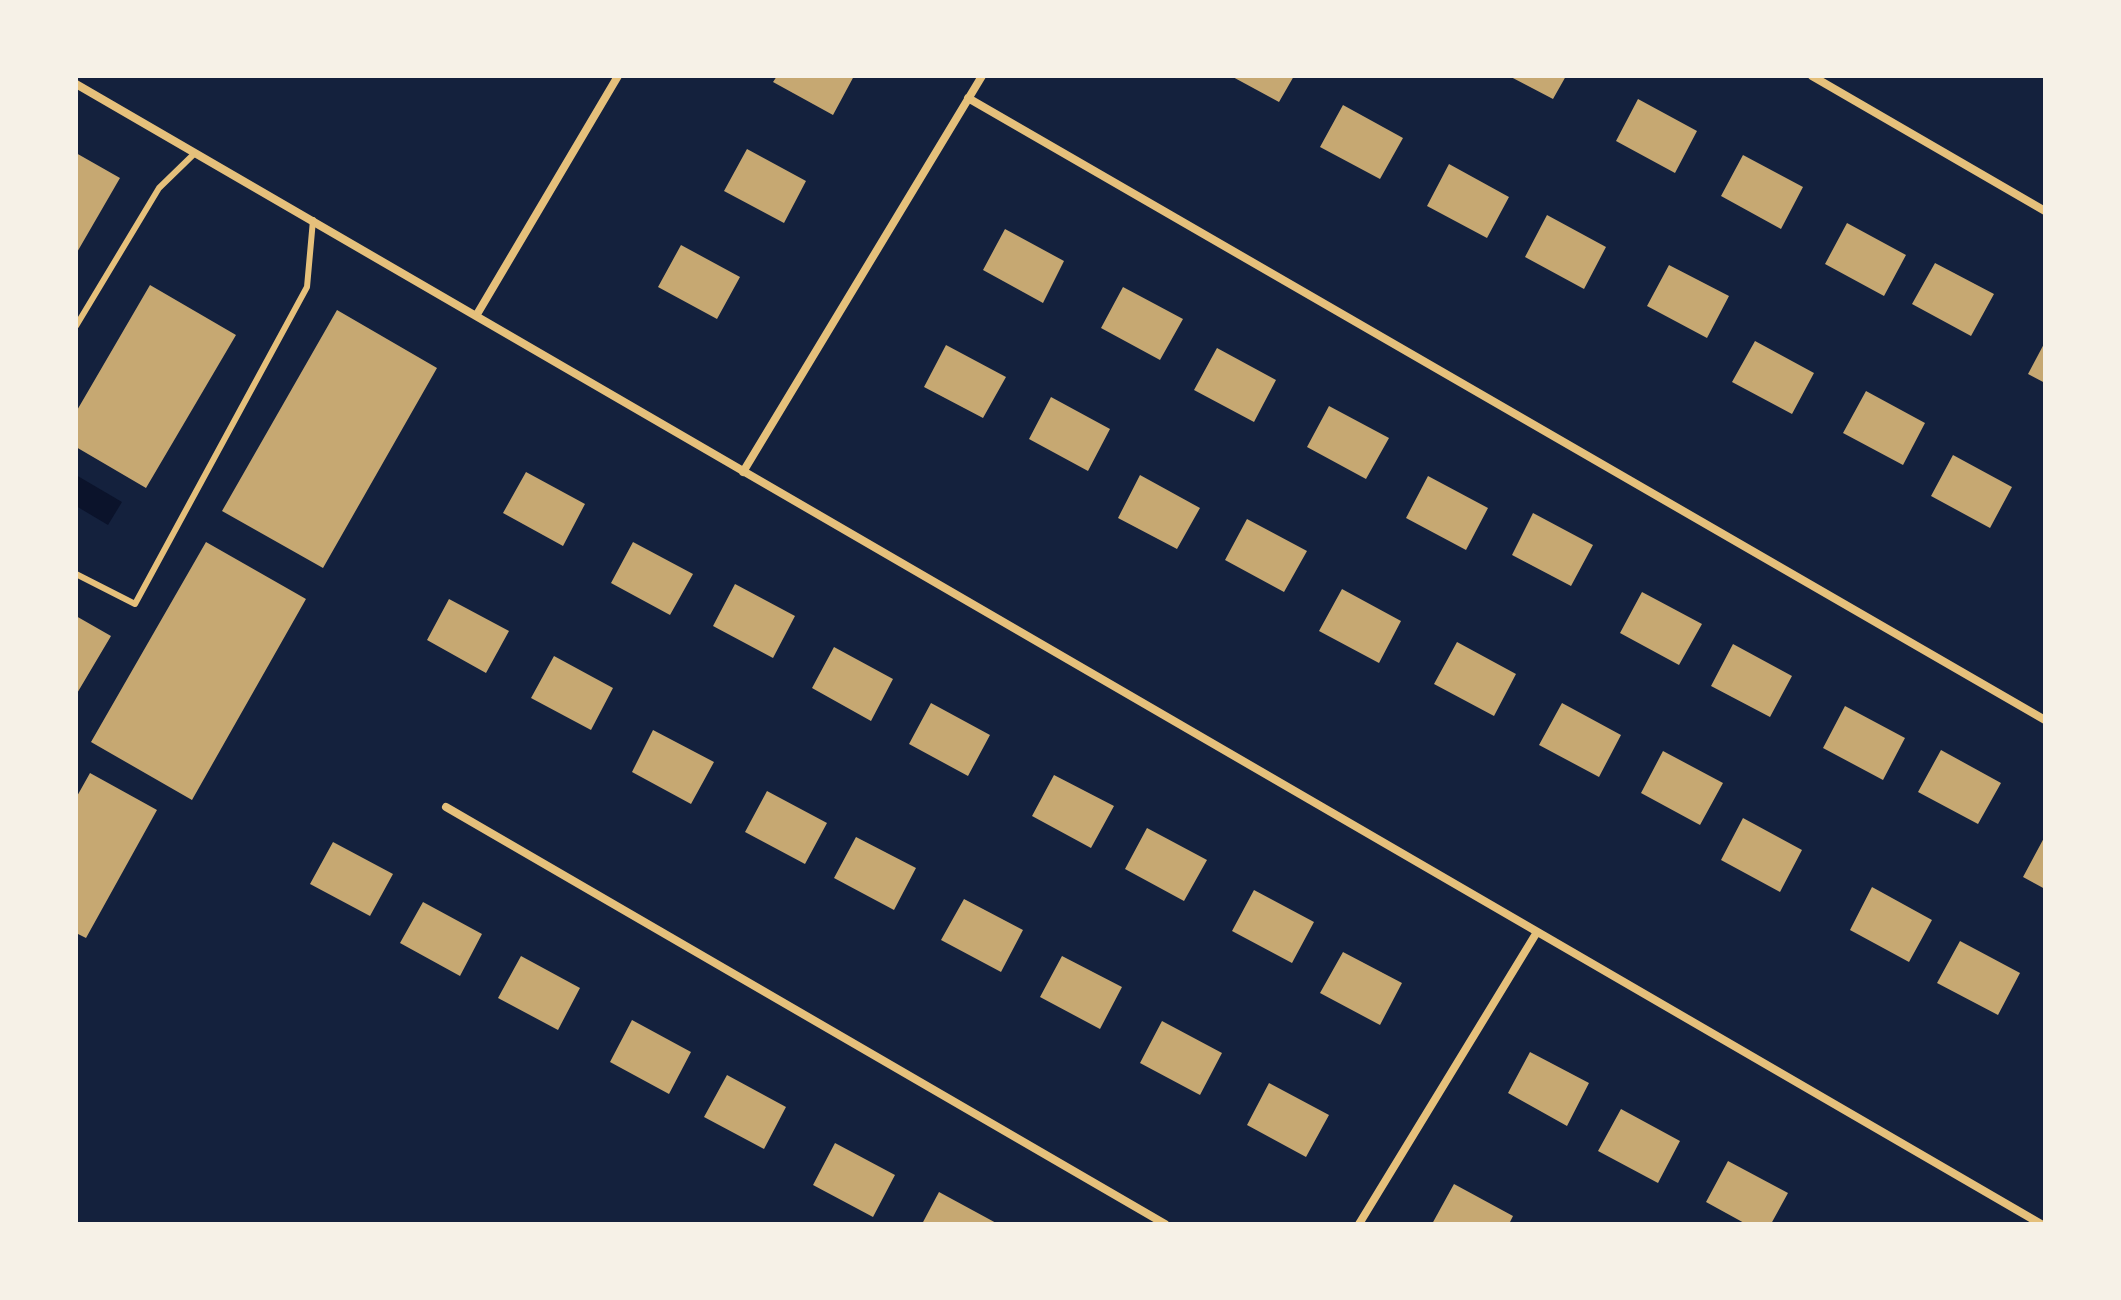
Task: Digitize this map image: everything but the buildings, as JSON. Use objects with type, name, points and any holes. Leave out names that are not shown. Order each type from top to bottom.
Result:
[{"type":"street","points":[[476,316],[618,76]]},
{"type":"street","points":[[743,472],[982,76]]},
{"type":"street","points":[[1812,76],[2045,211]]},
{"type":"street","points":[[76,84],[2041,1224]]},
{"type":"street","points":[[968,98],[2045,720]]},
{"type":"street","points":[[446,807],[1165,1224]]},
{"type":"street","points":[[1359,1224],[1537,932]]},
{"type":"lane","points":[[76,326],[159,188],[195,153]]},
{"type":"lane","points":[[76,574],[135,604],[307,287],[313,220]]},
{"type":"water","points":[[76,475],[122,502],[108,525],[76,506]]}]
